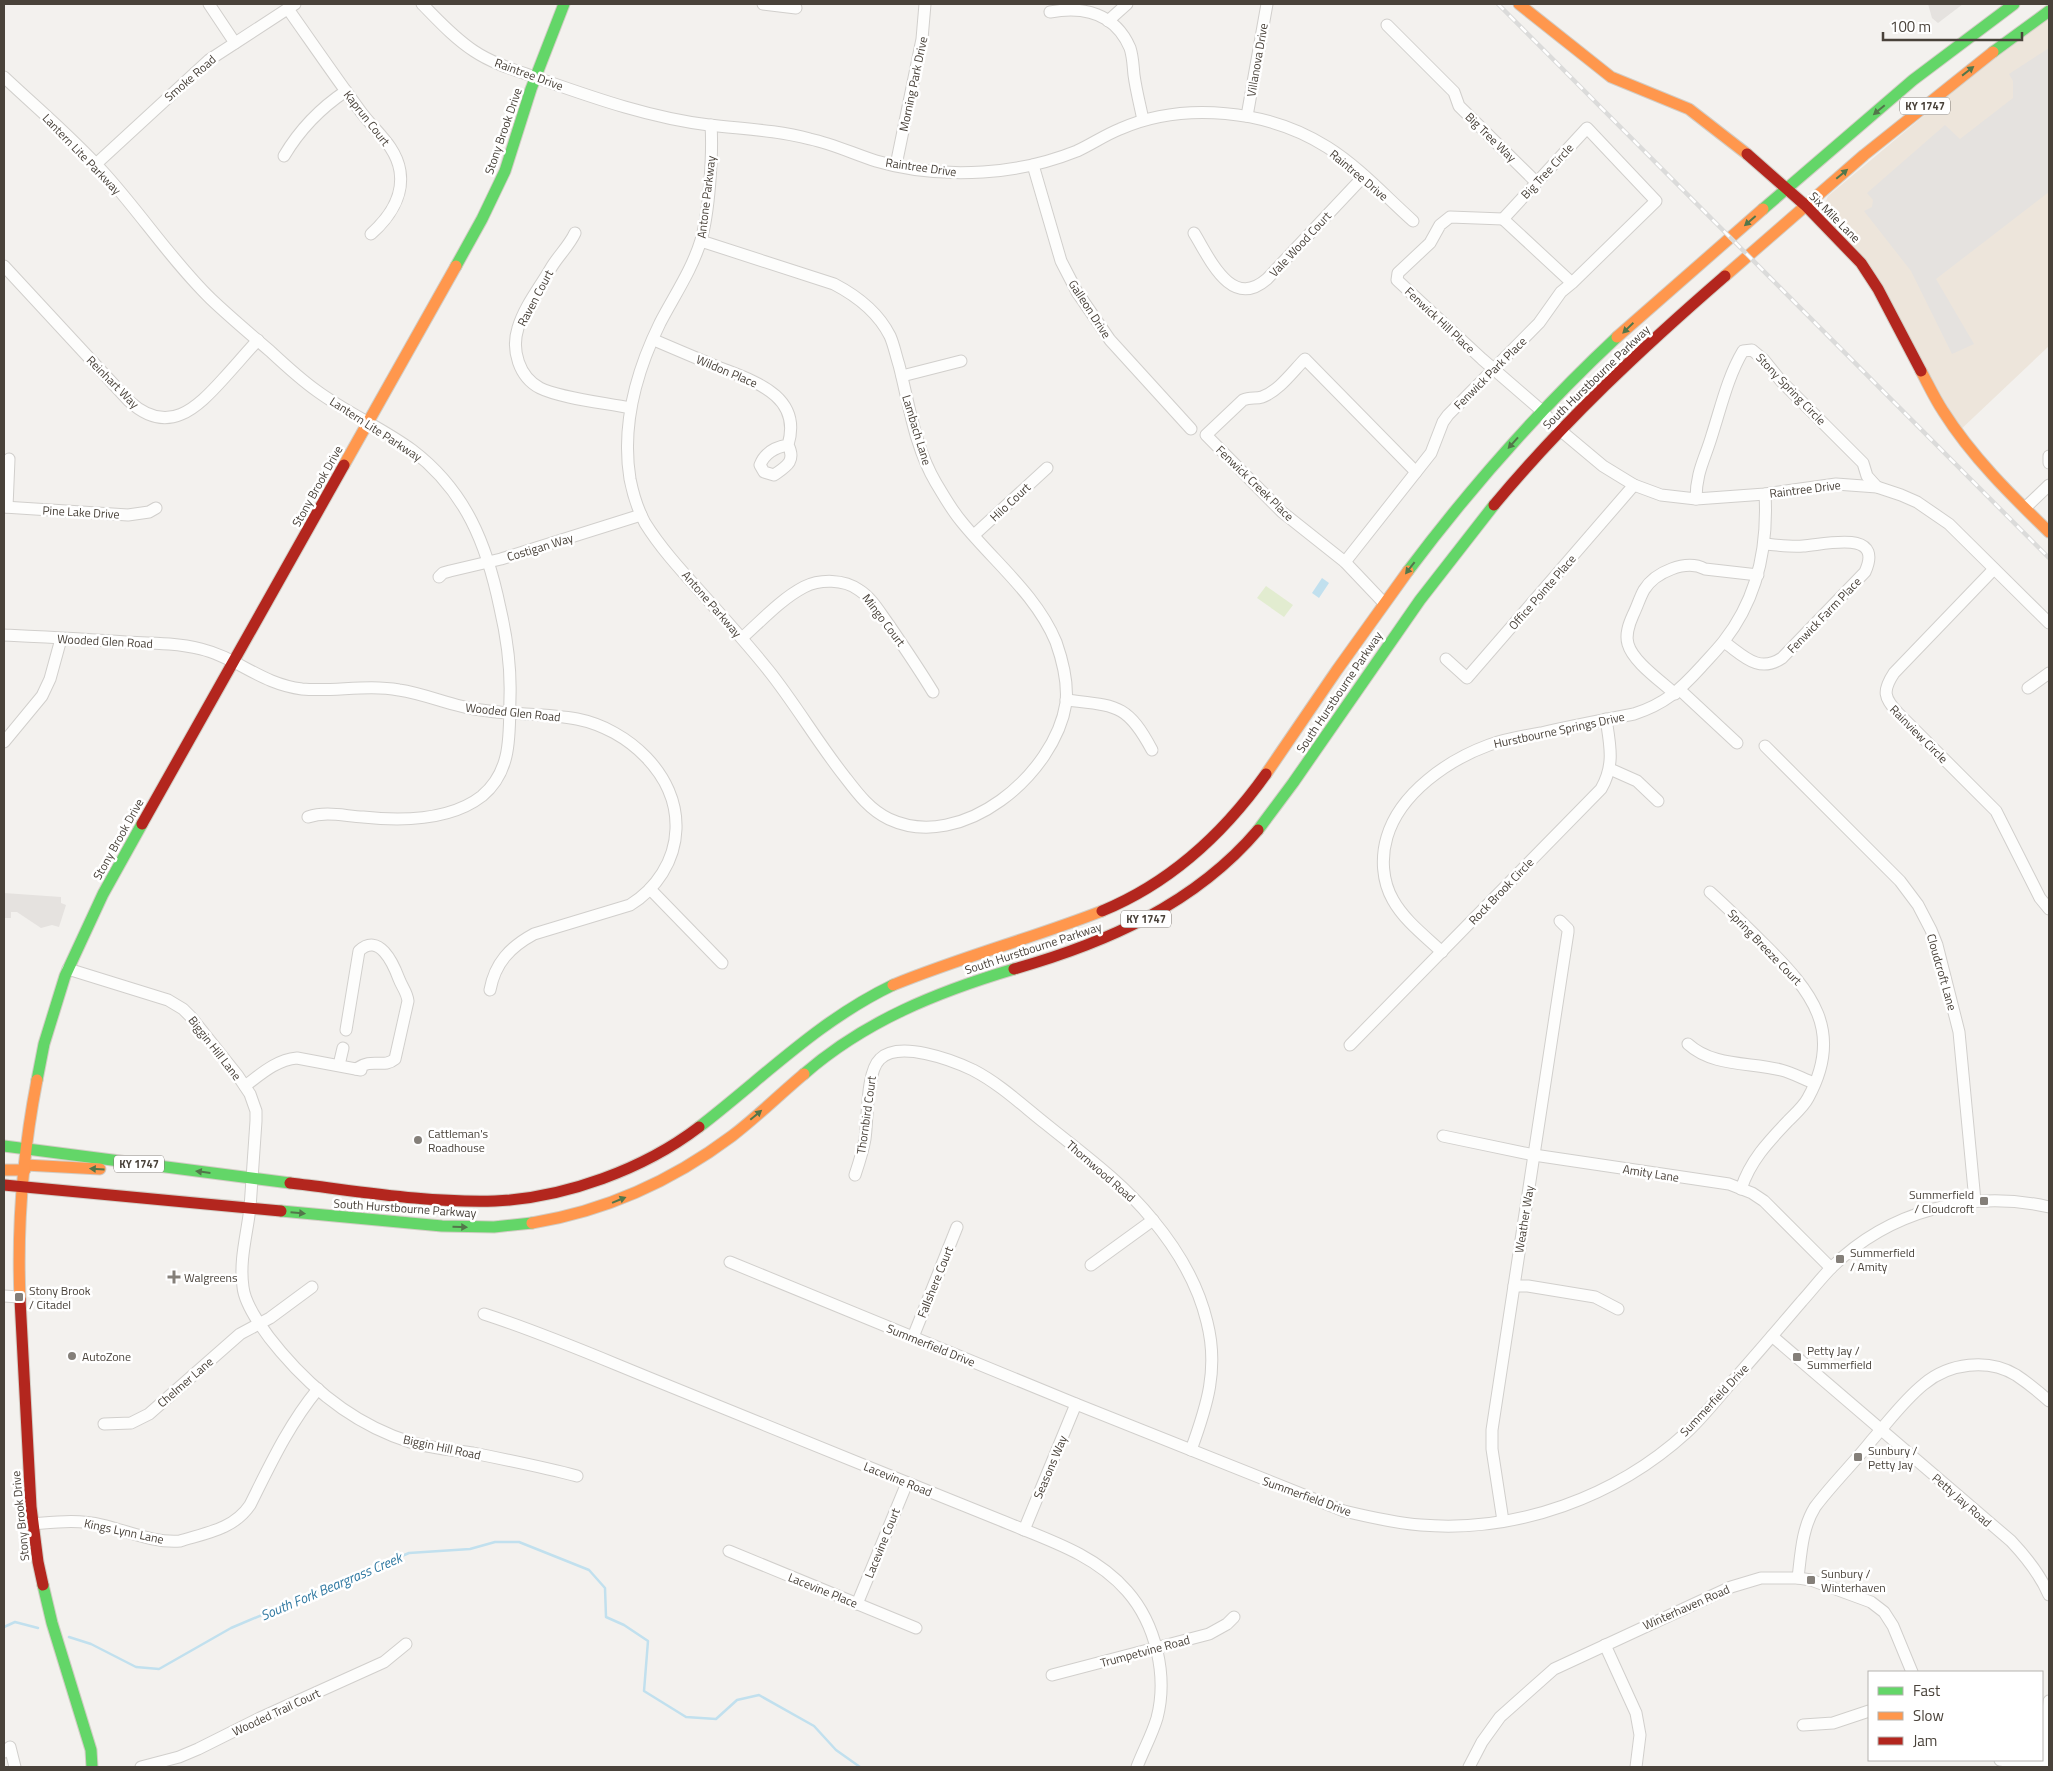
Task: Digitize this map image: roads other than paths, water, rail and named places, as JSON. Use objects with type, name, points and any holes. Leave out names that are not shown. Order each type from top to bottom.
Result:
[{"type":"main road","name":"Stony Brook Drive","points":[[92,1767],[84,1727],[42,1585],[33,1524],[19,1298],[18,1251],[29,1120],[44,1044],[68,969],[103,894],[482,219],[505,171],[536,77],[564,4]]},
{"type":"main road","name":"Six Mile Lane","points":[[1519,4],[1611,77],[1689,110],[1757,161],[1805,206],[1860,263],[1894,318],[1952,426],[1980,462],[2049,532]]},
{"type":"main road","name":"South Hurstbourne Parkway","points":[[4,1146],[396,1197],[490,1201],[516,1200],[585,1184],[650,1159],[692,1132],[811,1036],[849,1008],[890,986],[928,970],[1084,920],[1161,880],[1190,859],[1233,818],[1260,784],[1383,602],[1484,475],[1542,411],[1634,321],[1787,189],[1941,57],[2014,4]]},
{"type":"main road","name":"South Hurstbourne Parkway","points":[[4,1185],[442,1226],[484,1227],[523,1225],[565,1217],[598,1208],[657,1184],[690,1166],[731,1136],[847,1040],[888,1016],[939,993],[1067,954],[1134,926],[1203,881],[1222,866],[1258,829],[1284,797],[1436,576],[1478,523],[1560,430],[1597,392],[1805,206],[1952,83],[2049,11]]},
{"type":"main road","points":[[4,1170],[25,1168],[180,1170]]},
{"type":"street","points":[[209,4],[235,43]]},
{"type":"street","name":"Raintree Drive","points":[[422,4],[450,32],[474,51],[512,70],[637,111],[711,126],[776,132],[811,139],[878,161],[936,171],[962,173],[1008,170],[1033,165],[1076,151],[1118,129],[1143,120],[1202,113],[1247,116],[1306,136],[1346,161],[1413,221]]},
{"type":"street","points":[[763,4],[796,8]]},
{"type":"street","name":"Morning Park Drive","points":[[896,165],[922,39],[925,4]]},
{"type":"street","points":[[1108,21],[1127,4]]},
{"type":"street","name":"Villanova Drive","points":[[1247,116],[1268,4]]},
{"type":"street","name":"Smoke Road","points":[[96,164],[202,66],[291,6]]},
{"type":"street","name":"Kaprun Court","points":[[291,6],[346,91],[393,152],[400,170],[400,191],[394,206],[381,225],[371,234]]},
{"type":"street","points":[[1050,12],[1075,9],[1086,11],[1108,21],[1120,33],[1130,49],[1143,120]]},
{"type":"street","name":"Big Tree Way","points":[[1388,25],[1454,92],[1459,106],[1536,182]]},
{"type":"street","name":"Lantern Lite Parkway","points":[[4,77],[96,164],[185,272],[211,299],[317,392],[411,449],[444,480],[471,518],[489,562],[508,651],[510,724],[508,754],[501,773],[484,794],[463,808],[442,814],[403,818],[373,818],[323,813],[308,817]]},
{"type":"street","points":[[284,156],[310,120],[328,103],[346,91]]},
{"type":"street","name":"Antone Parkway","points":[[711,126],[712,140],[708,198],[701,241],[682,286],[659,326],[642,366],[630,408],[627,459],[632,486],[641,515],[664,550],[772,674],[820,745],[860,796],[877,812],[908,826],[932,828],[953,824],[982,812],[1003,798],[1029,776],[1047,752],[1060,725],[1066,700]]},
{"type":"street","name":"Big Tree Circle","points":[[1503,219],[1587,128],[1656,201]]},
{"type":"street","name":"Galleon Drive","points":[[1033,165],[1061,261],[1078,292],[1110,340],[1191,429]]},
{"type":"street","name":"Vale Wood Court","points":[[1194,233],[1223,278],[1237,288],[1252,288],[1261,285],[1364,176]]},
{"type":"street","name":"Fenwick Park Place","points":[[1344,562],[1431,453],[1443,422],[1448,415],[1539,323],[1561,292],[1656,201]]},
{"type":"street","name":"Fenwick Hill Place","points":[[1503,219],[1450,217],[1445,219],[1430,243],[1397,276],[1397,280],[1482,359],[1495,368],[1542,411],[1560,430]]},
{"type":"street","points":[[1503,219],[1572,283]]},
{"type":"street","name":"Raven Court","points":[[574,233],[572,240],[559,254],[518,326],[515,341],[516,358],[526,376],[542,389],[630,408]]},
{"type":"street","name":"Lambach Lane","points":[[701,241],[818,279],[851,293],[868,306],[886,330],[892,344],[919,444],[932,476],[950,506],[1023,589],[1046,624],[1055,641],[1061,659],[1066,700]]},
{"type":"street","name":"Reinhart Way","points":[[4,266],[129,401],[143,412],[151,415],[176,416],[199,405],[258,340]]},
{"type":"street","name":"Wildon Place","points":[[654,340],[761,385],[775,394],[784,405],[789,418],[791,431],[788,445]]},
{"type":"street","name":"Stony Spring Circle","points":[[1696,499],[1698,472],[1708,448],[1733,368],[1743,351],[1752,350],[1863,463],[1867,476],[1877,487]]},
{"type":"street","name":"Fenwick Creek Place","points":[[1383,602],[1344,562],[1282,512],[1206,435],[1243,400],[1248,397],[1261,398],[1274,390],[1305,359],[1416,472]]},
{"type":"street","points":[[902,376],[961,360]]},
{"type":"street","name":"Raintree Drive","points":[[1560,430],[1603,466],[1634,485],[1662,494],[1696,499],[1765,494],[1836,484],[1877,487],[1901,494],[1934,512],[1949,524],[2049,623]]},
{"type":"street","points":[[2049,456],[2049,463]]},
{"type":"street","points":[[5,507],[9,459]]},
{"type":"street","name":"Hilo Court","points":[[974,535],[1047,468]]},
{"type":"street","name":"Office Pointe Place","points":[[1446,659],[1467,678],[1634,485]]},
{"type":"street","points":[[2025,508],[2049,485]]},
{"type":"street","name":"Hurstbourne Springs Drive","points":[[1442,952],[1398,909],[1386,885],[1383,865],[1385,846],[1389,830],[1402,808],[1431,778],[1448,765],[1481,748],[1499,741],[1649,710],[1678,692],[1724,642],[1740,617],[1758,575],[1764,544],[1765,494]]},
{"type":"street","name":"Pine Lake Drive","points":[[5,507],[128,515],[149,512],[156,508]]},
{"type":"street","name":"Costigan Way","points":[[439,577],[450,571],[489,562],[641,515]]},
{"type":"street","name":"Fenwick Farm Place","points":[[1724,642],[1754,663],[1761,665],[1776,662],[1865,572],[1868,566],[1868,553],[1854,541],[1793,546],[1764,544]]},
{"type":"street","points":[[1737,743],[1636,659],[1627,643],[1627,630],[1644,589],[1656,576],[1686,566],[1699,566],[1705,569],[1758,575]]},
{"type":"street","name":"Rainview Circle","points":[[1994,569],[1894,673],[1886,687],[1885,695],[1888,702],[1898,713],[1996,811],[2040,898],[2049,909]]},
{"type":"street","name":"Mingo Court","points":[[742,638],[790,596],[806,586],[832,581],[844,583],[858,588],[873,603],[917,665],[933,692]]},
{"type":"street","name":"Wooded Glen Road","points":[[4,635],[183,646],[217,654],[274,683],[303,689],[398,689],[460,707],[564,717],[589,722],[610,731],[632,745],[657,770],[671,797],[676,829],[674,848],[667,866],[640,899],[623,908],[546,930],[523,940],[496,967],[490,990]]},
{"type":"street","points":[[4,742],[42,696],[50,678],[61,639]]},
{"type":"street","points":[[2028,688],[2049,673]]},
{"type":"street","points":[[1066,700],[1113,706],[1126,712],[1142,730],[1152,750]]},
{"type":"street","name":"Rock Brook Circle","points":[[1350,1045],[1601,789],[1610,768],[1611,751],[1606,719]]},
{"type":"street","name":"Cloudcroft Lane","points":[[1765,746],[1900,881],[1914,899],[1931,930],[1937,945],[1959,1032],[1976,1202]]},
{"type":"street","points":[[1610,768],[1636,781],[1658,801]]},
{"type":"street","points":[[650,889],[722,963]]},
{"type":"street","name":"Spring Breeze Court","points":[[1710,892],[1795,975],[1810,996],[1823,1034],[1823,1055],[1819,1072],[1808,1098],[1756,1157],[1741,1189]]},
{"type":"street","name":"Weather Way","points":[[1503,1521],[1492,1449],[1492,1430],[1568,932],[1568,929],[1560,921]]},
{"type":"street","points":[[245,1086],[277,1063],[289,1059],[297,1058],[360,1070],[364,1063],[387,1063],[395,1059],[408,1001],[407,993],[388,955],[373,946],[364,946],[359,951],[346,1030]]},
{"type":"street","name":"Biggin Hill Lane","points":[[68,969],[168,1000],[183,1008],[245,1086],[253,1102],[256,1116],[251,1178]]},
{"type":"street","points":[[1688,1044],[1703,1054],[1716,1059],[1781,1070],[1814,1083]]},
{"type":"street","points":[[339,1065],[343,1048]]},
{"type":"street","name":"Thornbird Court","points":[[855,1175],[865,1140],[873,1069],[879,1059],[891,1052],[900,1050],[939,1058]]},
{"type":"street","name":"Thornwood Road","points":[[939,1058],[973,1071],[1000,1087],[1113,1178],[1153,1220],[1172,1246],[1188,1272],[1196,1290],[1207,1322],[1212,1353],[1212,1377],[1204,1414],[1191,1450]]},
{"type":"street","name":"Amity Lane","points":[[1443,1136],[1534,1155],[1729,1184],[1764,1201],[1831,1268]]},
{"type":"street","name":"Biggin Hill Road","points":[[251,1178],[250,1209],[242,1268],[243,1289],[260,1323],[290,1362],[318,1389],[367,1424],[410,1442],[502,1459],[576,1476]]},
{"type":"street","name":"Summerfield Drive","points":[[730,1262],[1312,1500],[1344,1511],[1382,1520],[1422,1525],[1457,1525],[1503,1521],[1556,1508],[1590,1496],[1629,1475],[1666,1450],[1687,1432],[1831,1268],[1859,1244],[1896,1222],[1941,1207],[1976,1202],[2020,1202],[2049,1207]]},
{"type":"street","points":[[1091,1265],[1153,1220]]},
{"type":"street","name":"Fallshere Court","points":[[912,1337],[957,1227]]},
{"type":"street","points":[[1514,1286],[1528,1286],[1595,1297],[1618,1309]]},
{"type":"street","name":"Chelmer Lane","points":[[104,1424],[131,1422],[149,1414],[240,1334],[284,1308],[312,1287]]},
{"type":"street","points":[[4,1296],[19,1298]]},
{"type":"street","name":"Lacevine Road","points":[[484,1314],[576,1348],[1086,1556],[1110,1574],[1128,1592],[1142,1613],[1151,1632],[1160,1665],[1160,1705],[1154,1726],[1137,1767]]},
{"type":"street","name":"Petty Jay Road","points":[[1772,1336],[2011,1541],[2038,1572],[2049,1596]]},
{"type":"street","points":[[1798,1578],[1803,1536],[1811,1513],[1821,1499],[1923,1384],[1942,1372],[1964,1366],[1986,1366],[2006,1370],[2030,1385],[2049,1401]]},
{"type":"street","name":"Kings Lynn Lane","points":[[33,1524],[68,1520],[85,1522],[140,1537],[174,1542],[227,1526],[236,1520],[250,1505],[289,1431],[304,1406],[318,1389]]},
{"type":"street","name":"Seasons Way","points":[[1024,1530],[1076,1404]]},
{"type":"street","name":"Lacevine Court","points":[[857,1604],[907,1483]]},
{"type":"street","name":"Lacevine Place","points":[[729,1551],[916,1628]]},
{"type":"street","name":"Winterhaven Road","points":[[1469,1767],[1490,1729],[1518,1699],[1554,1669],[1742,1582],[1761,1578],[1798,1578],[1811,1580],[1863,1599],[1878,1607],[1893,1626],[1912,1671]]},
{"type":"street","name":"Trumpetvine Road","points":[[1052,1675],[1217,1632],[1234,1617]]},
{"type":"street","name":"Wooded Trail Court","points":[[141,1767],[179,1757],[198,1749],[260,1718],[384,1662],[406,1644]]},
{"type":"street","points":[[1604,1645],[1636,1713],[1640,1735],[1636,1767]]},
{"type":"street","points":[[2007,1761],[2046,1767],[2044,1754],[2049,1701]]},
{"type":"street","points":[[1803,1725],[1833,1723],[1868,1711]]},
{"type":"street","points":[[7,1750],[15,1767]]},
{"type":"water","points":[[1322,578],[1329,583],[1319,598],[1312,593]]},
{"type":"waterway","name":"South Fork Beargrass Creek","points":[[69,1637],[91,1644],[136,1667],[159,1669],[231,1628],[409,1553],[470,1549],[495,1542],[519,1542],[589,1570],[605,1588],[606,1617],[624,1625],[648,1641],[644,1691],[686,1717],[716,1719],[737,1700],[759,1695],[814,1726],[836,1750],[860,1767]]},
{"type":"waterway","name":"South Fork Beargrass Creek","points":[[4,1627],[15,1622],[38,1628]]},
{"type":"railway","points":[[1498,4],[2049,558]]},
{"type":"place","name":"Cattleman's Roadhouse","points":[[418,1140]]},
{"type":"place","name":"Summerfield / Cloudcroft","points":[[1984,1201]]},
{"type":"place","name":"Summerfield / Amity","points":[[1840,1259]]},
{"type":"place","name":"Walgreens","points":[[174,1277]]},
{"type":"place","name":"Stony Brook / Citadel","points":[[19,1297]]},
{"type":"place","name":"AutoZone","points":[[72,1356]]},
{"type":"place","name":"Petty Jay / Summerfield","points":[[1797,1357]]},
{"type":"place","name":"Sunbury / Petty Jay","points":[[1858,1457]]},
{"type":"place","name":"Sunbury / Winterhaven","points":[[1811,1580]]}]
